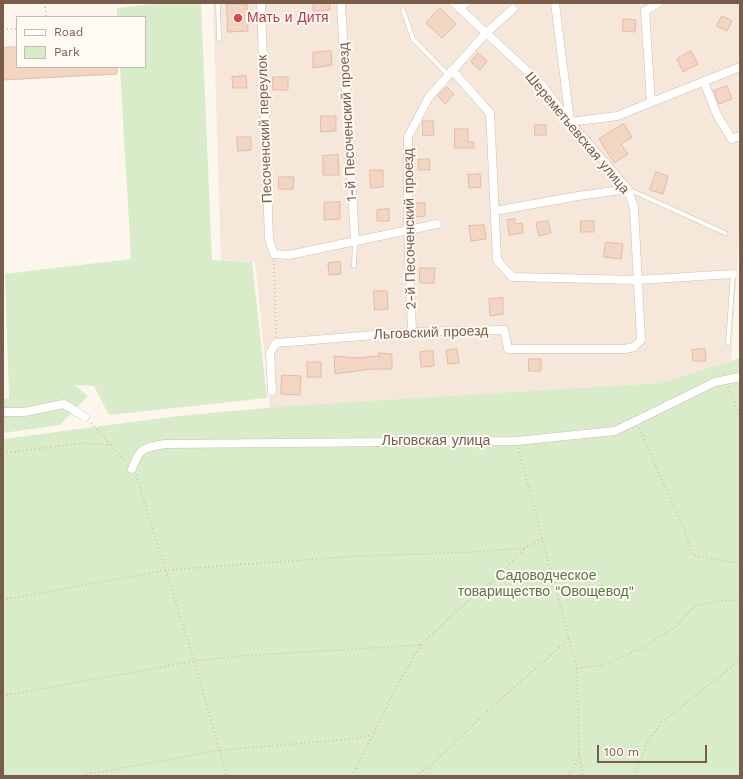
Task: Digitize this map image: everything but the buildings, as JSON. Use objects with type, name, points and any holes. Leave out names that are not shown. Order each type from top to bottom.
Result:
[{"type":"street","name":"Песоченский переулок","points":[[260,3],[269,239],[274,254]]},
{"type":"street","name":"1-й Песоченский проезд","points":[[341,3],[355,241]]},
{"type":"street","name":"Шереметьевская улица","points":[[454,3],[463,6],[486,33],[542,85],[570,122],[628,189],[634,208],[641,340]]},
{"type":"street","points":[[555,3],[570,122],[617,116],[740,67]]},
{"type":"street","points":[[651,102],[645,11],[658,3]]},
{"type":"street","name":"2-й Песоченский проезд","points":[[412,332],[408,230],[408,137],[429,97],[486,33],[513,9]]},
{"type":"street","points":[[450,73],[490,113],[497,260],[512,277],[638,280],[733,274]]},
{"type":"street","points":[[704,82],[718,117],[732,139],[740,136]]},
{"type":"street","points":[[495,211],[578,196],[628,189]]},
{"type":"street","points":[[274,254],[290,255],[437,224]]},
{"type":"street","name":"Льговский проезд","points":[[276,342],[412,332],[504,330],[508,349],[625,349],[634,347],[641,340]]},
{"type":"street","points":[[272,391],[270,353],[276,342]]},
{"type":"street","name":"Льговская улица","points":[[132,469],[138,453],[148,447],[165,444],[516,441],[615,431],[715,382],[740,377]]},
{"type":"street","points":[[3,412],[24,412],[64,404],[85,417]]},
{"type":"lane","points":[[218,3],[219,39]]},
{"type":"lane","points":[[403,10],[413,39],[450,73]]},
{"type":"lane","points":[[628,189],[725,232]]},
{"type":"lane","points":[[354,266],[355,241]]},
{"type":"lane","points":[[728,343],[733,274]]},
{"type":"path","points":[[45,3],[46,16]]},
{"type":"path","points":[[3,29],[16,29]]},
{"type":"path","points":[[274,254],[276,342]]},
{"type":"path","points":[[724,380],[740,417]]},
{"type":"path","points":[[85,417],[136,474],[194,661],[227,776]]},
{"type":"path","points":[[635,421],[665,484],[692,554],[703,559],[719,559],[740,563]]},
{"type":"path","points":[[516,441],[577,668],[580,754],[583,776]]},
{"type":"path","points":[[3,453],[85,443],[111,445]]},
{"type":"path","points":[[352,776],[398,684],[421,645],[454,613],[492,582],[525,548],[542,538]]},
{"type":"path","points":[[3,600],[166,570],[358,556],[474,552],[525,548]]},
{"type":"path","points":[[577,668],[602,665],[643,648],[676,626],[695,606],[719,601],[740,600]]},
{"type":"path","points":[[416,776],[435,762],[492,707],[569,639]]},
{"type":"path","points":[[3,696],[194,661],[241,656],[421,645]]},
{"type":"path","points":[[634,776],[648,740],[662,722],[733,666],[740,658]]},
{"type":"path","points":[[78,776],[220,750],[350,739],[372,735]]},
{"type":"path","points":[[570,776],[580,754]]},
{"type":"path","points":[[566,776],[572,773]]},
{"type":"shaded area","points":[[213,3],[740,3],[740,221],[731,361],[661,383],[270,408],[255,262],[221,260]]},
{"type":"green space","points":[[160,3],[201,3],[212,260],[252,262],[267,398],[109,415],[94,386],[74,385],[88,396],[60,425],[3,433],[3,399],[9,398],[5,274],[131,259],[120,68],[146,68],[146,16],[117,16],[117,8]]},
{"type":"green space","name":"Садоводческое товарищество \"Овощевод\"","points":[[740,358],[740,776],[3,776],[3,439],[178,416],[289,406],[661,383]]},
{"type":"place","name":"Мать и Дитя","points":[[238,18]]}]
